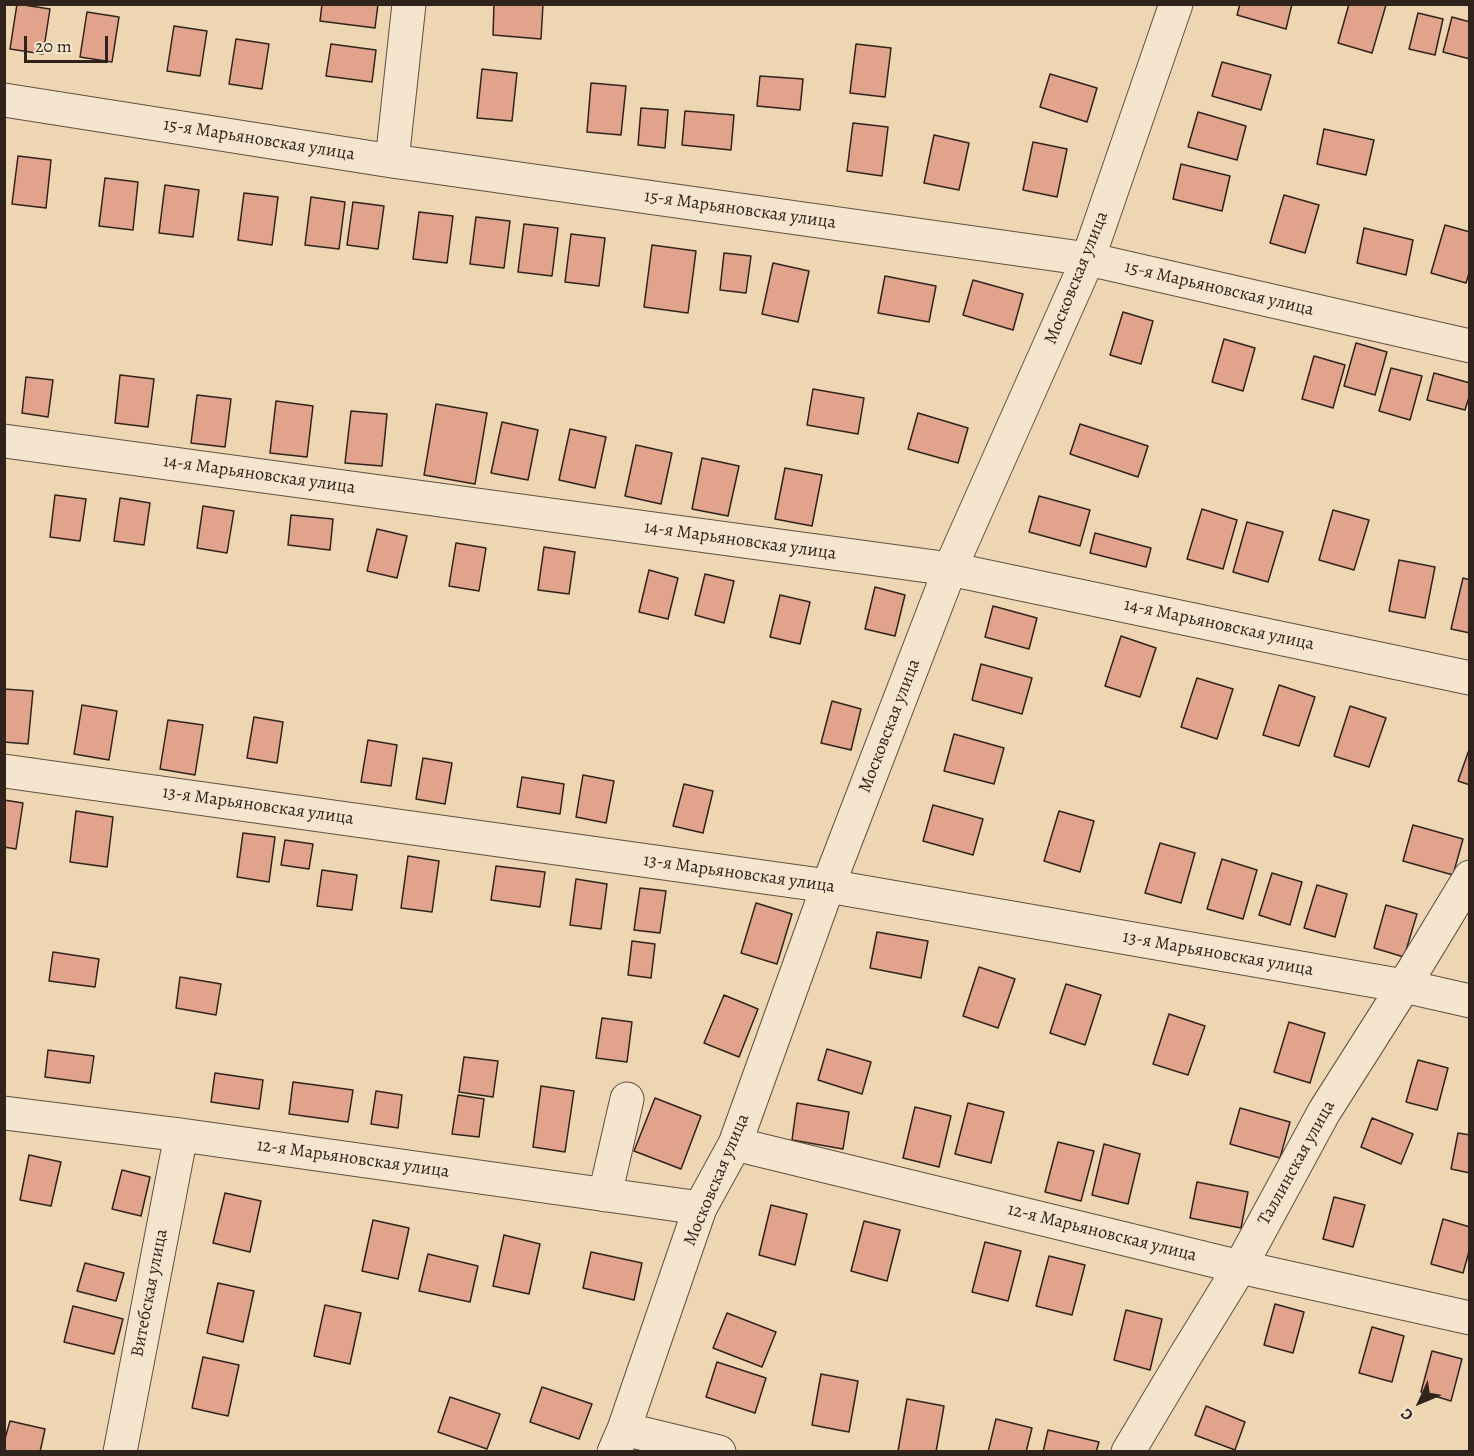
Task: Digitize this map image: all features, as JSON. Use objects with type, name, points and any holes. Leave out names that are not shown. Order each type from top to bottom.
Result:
[{"type":"street","points":[[392,161],[409,4]]},
{"type":"street","name":"Московская улица","points":[[619,1441],[700,1208],[735,1144],[828,886],[950,569],[1088,259],[1176,4]]},
{"type":"street","name":"15-я Марьяновская улица","points":[[4,100],[392,161],[1088,259],[1470,346]]},
{"type":"street","name":"14-я Марьяновская улица","points":[[4,441],[950,569],[1470,678]]},
{"type":"street","name":"13-я Марьяновская улица","points":[[4,771],[828,886],[1404,986],[1470,1001]]},
{"type":"street","name":"Таллинская улица","points":[[1128,1452],[1240,1267],[1324,1112],[1470,877]]},
{"type":"street","points":[[605,1195],[627,1099]]},
{"type":"street","name":"12-я Марьяновская улица","points":[[4,1113],[181,1135],[700,1208]]},
{"type":"street","name":"Витебская улица","points":[[120,1452],[181,1135]]},
{"type":"street","name":"12-я Марьяновская улица","points":[[735,1144],[1240,1267],[1470,1318]]},
{"type":"street","points":[[619,1441],[719,1452]]},
{"type":"building","points":[[17,4],[50,9],[43,54],[10,49]]},
{"type":"building","points":[[322,4],[378,4],[375,28],[320,21]]},
{"type":"building","points":[[494,4],[543,4],[541,39],[493,35]]},
{"type":"building","points":[[1240,4],[1292,4],[1286,29],[1237,15]]},
{"type":"building","points":[[1349,4],[1386,5],[1372,53],[1338,43]]},
{"type":"building","points":[[87,12],[119,17],[112,62],[80,57]]},
{"type":"building","points":[[1418,13],[1443,19],[1435,55],[1409,49]]},
{"type":"building","points":[[1452,17],[1470,22],[1470,59],[1443,52]]},
{"type":"building","points":[[174,26],[207,31],[200,76],[167,71]]},
{"type":"building","points":[[236,39],[269,44],[262,89],[229,84]]},
{"type":"building","points":[[331,44],[376,50],[372,82],[326,76]]},
{"type":"building","points":[[856,44],[891,48],[885,97],[850,93]]},
{"type":"building","points":[[1222,62],[1271,75],[1261,110],[1212,96]]},
{"type":"building","points":[[482,69],[517,73],[512,121],[477,118]]},
{"type":"building","points":[[1050,74],[1097,88],[1087,122],[1040,107]]},
{"type":"building","points":[[760,76],[803,79],[800,110],[757,106]]},
{"type":"building","points":[[591,83],[626,86],[621,135],[587,132]]},
{"type":"building","points":[[641,108],[668,110],[665,148],[638,145]]},
{"type":"building","points":[[685,111],[734,115],[731,150],[682,145]]},
{"type":"building","points":[[1198,112],[1246,126],[1237,160],[1188,147]]},
{"type":"building","points":[[853,123],[888,127],[882,176],[847,171]]},
{"type":"building","points":[[1324,129],[1374,140],[1366,175],[1317,164]]},
{"type":"building","points":[[934,135],[969,143],[959,190],[924,183]]},
{"type":"building","points":[[1033,142],[1067,149],[1057,197],[1023,190]]},
{"type":"building","points":[[18,156],[51,160],[46,208],[12,204]]},
{"type":"building","points":[[1181,164],[1230,176],[1222,211],[1173,199]]},
{"type":"building","points":[[105,178],[138,182],[133,230],[99,226]]},
{"type":"building","points":[[165,185],[199,190],[193,237],[159,233]]},
{"type":"building","points":[[244,193],[278,197],[272,245],[238,240]]},
{"type":"building","points":[[1284,195],[1319,205],[1305,253],[1270,243]]},
{"type":"building","points":[[311,197],[345,202],[339,249],[305,245]]},
{"type":"building","points":[[353,202],[384,206],[378,249],[347,245]]},
{"type":"building","points":[[419,212],[453,216],[447,263],[413,259]]},
{"type":"building","points":[[476,217],[510,221],[504,268],[470,264]]},
{"type":"building","points":[[524,224],[558,228],[552,276],[518,272]]},
{"type":"building","points":[[1445,225],[1470,232],[1470,270],[1466,283],[1431,273]]},
{"type":"building","points":[[1364,228],[1413,240],[1406,275],[1357,263]]},
{"type":"building","points":[[571,234],[605,238],[599,286],[565,282]]},
{"type":"building","points":[[652,245],[696,251],[688,313],[644,307]]},
{"type":"building","points":[[724,253],[751,256],[746,293],[720,290]]},
{"type":"building","points":[[773,263],[809,271],[798,322],[762,314]]},
{"type":"building","points":[[885,276],[936,286],[929,322],[878,313]]},
{"type":"building","points":[[973,280],[1023,294],[1013,330],[963,315]]},
{"type":"building","points":[[1123,312],[1153,321],[1141,364],[1110,355]]},
{"type":"building","points":[[1224,339],[1255,348],[1243,391],[1212,382]]},
{"type":"building","points":[[1356,343],[1387,352],[1375,395],[1344,386]]},
{"type":"building","points":[[1314,356],[1345,365],[1333,408],[1302,399]]},
{"type":"building","points":[[1391,368],[1422,376],[1410,420],[1379,411]]},
{"type":"building","points":[[1434,373],[1470,383],[1470,394],[1465,410],[1427,400]]},
{"type":"building","points":[[120,375],[154,379],[148,427],[115,423]]},
{"type":"building","points":[[26,377],[53,380],[48,417],[22,413]]},
{"type":"building","points":[[813,389],[864,398],[858,434],[807,425]]},
{"type":"building","points":[[197,395],[231,399],[225,447],[191,443]]},
{"type":"building","points":[[276,401],[313,406],[307,457],[270,453]]},
{"type":"building","points":[[436,404],[487,413],[475,484],[424,475]]},
{"type":"building","points":[[351,411],[387,414],[382,466],[345,463]]},
{"type":"building","points":[[918,413],[968,428],[958,463],[908,449]]},
{"type":"building","points":[[502,422],[538,430],[528,480],[491,473]]},
{"type":"building","points":[[1080,424],[1148,446],[1138,477],[1070,454]]},
{"type":"building","points":[[570,429],[606,437],[595,488],[559,480]]},
{"type":"building","points":[[636,445],[672,453],[661,504],[625,496]]},
{"type":"building","points":[[702,458],[739,466],[728,516],[692,509]]},
{"type":"building","points":[[785,468],[822,475],[812,526],[775,519]]},
{"type":"building","points":[[55,495],[86,499],[80,541],[50,537]]},
{"type":"building","points":[[1039,496],[1090,510],[1080,546],[1029,532]]},
{"type":"building","points":[[120,498],[150,503],[144,545],[114,541]]},
{"type":"building","points":[[203,506],[234,511],[227,553],[197,548]]},
{"type":"building","points":[[1202,509],[1237,520],[1223,569],[1187,559]]},
{"type":"building","points":[[1333,510],[1369,520],[1354,570],[1319,560]]},
{"type":"building","points":[[291,515],[333,519],[330,550],[288,545]]},
{"type":"building","points":[[1247,522],[1283,532],[1268,582],[1233,572]]},
{"type":"building","points":[[377,529],[407,536],[397,578],[367,571]]},
{"type":"building","points":[[1095,533],[1151,548],[1146,567],[1090,553]]},
{"type":"building","points":[[456,543],[486,548],[479,591],[449,586]]},
{"type":"building","points":[[544,547],[575,552],[569,594],[538,590]]},
{"type":"building","points":[[1399,560],[1435,567],[1425,618],[1389,611]]},
{"type":"building","points":[[649,570],[678,578],[668,619],[639,612]]},
{"type":"building","points":[[705,574],[734,581],[724,623],[695,615]]},
{"type":"building","points":[[1463,578],[1470,580],[1470,633],[1451,629]]},
{"type":"building","points":[[875,587],[905,595],[895,636],[865,629]]},
{"type":"building","points":[[780,595],[810,602],[800,644],[770,637]]},
{"type":"building","points":[[993,606],[1037,618],[1029,649],[985,637]]},
{"type":"building","points":[[1121,636],[1156,648],[1140,697],[1105,686]]},
{"type":"building","points":[[981,664],[1032,678],[1022,714],[972,700]]},
{"type":"building","points":[[1197,678],[1233,689],[1217,739],[1181,727]]},
{"type":"building","points":[[1279,685],[1315,697],[1299,746],[1263,735]]},
{"type":"building","points":[[4,689],[33,691],[28,744],[4,742]]},
{"type":"building","points":[[832,701],[861,709],[851,750],[821,743]]},
{"type":"building","points":[[82,705],[117,711],[109,760],[74,754]]},
{"type":"building","points":[[1350,706],[1386,718],[1369,767],[1334,756]]},
{"type":"building","points":[[254,717],[283,722],[277,763],[247,758]]},
{"type":"building","points":[[168,720],[203,725],[195,775],[160,769]]},
{"type":"building","points":[[954,734],[1004,748],[994,784],[944,771]]},
{"type":"building","points":[[368,740],[397,745],[391,786],[361,782]]},
{"type":"building","points":[[1470,747],[1470,785],[1458,781]]},
{"type":"building","points":[[423,758],[452,763],[445,804],[416,799]]},
{"type":"building","points":[[583,775],[614,781],[606,823],[576,817]]},
{"type":"building","points":[[522,777],[564,784],[560,814],[517,807]]},
{"type":"building","points":[[684,784],[713,791],[703,833],[673,826]]},
{"type":"building","points":[[4,800],[23,803],[16,849],[4,847]]},
{"type":"building","points":[[933,805],[983,819],[973,855],[923,841]]},
{"type":"building","points":[[76,811],[113,817],[107,867],[70,862]]},
{"type":"building","points":[[1059,811],[1094,821],[1080,872],[1044,861]]},
{"type":"building","points":[[1413,825],[1463,839],[1453,875],[1403,861]]},
{"type":"building","points":[[243,833],[275,837],[269,882],[237,877]]},
{"type":"building","points":[[285,840],[313,844],[309,869],[281,865]]},
{"type":"building","points":[[1160,843],[1195,853],[1181,903],[1145,893]]},
{"type":"building","points":[[408,856],[439,861],[432,912],[401,908]]},
{"type":"building","points":[[1222,859],[1257,870],[1243,919],[1207,909]]},
{"type":"building","points":[[496,866],[545,872],[540,907],[491,900]]},
{"type":"building","points":[[322,870],[357,875],[352,910],[317,906]]},
{"type":"building","points":[[1272,873],[1302,882],[1290,925],[1259,915]]},
{"type":"building","points":[[576,879],[607,884],[601,929],[570,925]]},
{"type":"building","points":[[1317,885],[1347,894],[1335,937],[1304,928]]},
{"type":"building","points":[[640,888],[666,891],[660,933],[634,930]]},
{"type":"building","points":[[756,903],[792,914],[777,964],[741,953]]},
{"type":"building","points":[[1386,905],[1417,914],[1404,957],[1374,948]]},
{"type":"building","points":[[877,932],[928,941],[921,978],[870,968]]},
{"type":"building","points":[[632,941],[655,944],[651,978],[628,975]]},
{"type":"building","points":[[53,952],[99,959],[95,987],[49,981]]},
{"type":"building","points":[[979,967],[1015,979],[998,1028],[963,1016]]},
{"type":"building","points":[[180,977],[221,984],[216,1015],[176,1008]]},
{"type":"building","points":[[1066,984],[1101,995],[1085,1045],[1050,1033]]},
{"type":"building","points":[[724,995],[758,1009],[739,1057],[704,1043]]},
{"type":"building","points":[[1169,1014],[1205,1026],[1188,1075],[1153,1064]]},
{"type":"building","points":[[602,1018],[632,1022],[627,1062],[596,1058]]},
{"type":"building","points":[[1289,1022],[1325,1033],[1310,1083],[1274,1072]]},
{"type":"building","points":[[827,1049],[871,1062],[862,1094],[818,1080]]},
{"type":"building","points":[[48,1050],[94,1056],[90,1083],[45,1077]]},
{"type":"building","points":[[464,1057],[498,1061],[493,1097],[459,1092]]},
{"type":"building","points":[[1418,1060],[1448,1068],[1437,1110],[1406,1102]]},
{"type":"building","points":[[215,1073],[263,1080],[259,1109],[211,1102]]},
{"type":"building","points":[[293,1082],[353,1090],[348,1122],[289,1114]]},
{"type":"building","points":[[541,1086],[574,1091],[565,1152],[533,1147]]},
{"type":"building","points":[[376,1091],[402,1095],[398,1128],[371,1124]]},
{"type":"building","points":[[458,1095],[484,1099],[479,1137],[452,1134]]},
{"type":"building","points":[[655,1098],[701,1116],[681,1169],[634,1151]]},
{"type":"building","points":[[797,1103],[849,1112],[843,1149],[792,1140]]},
{"type":"building","points":[[968,1103],[1004,1112],[991,1163],[955,1154]]},
{"type":"building","points":[[915,1107],[951,1116],[939,1167],[903,1158]]},
{"type":"building","points":[[1240,1108],[1290,1122],[1280,1158],[1230,1144]]},
{"type":"building","points":[[1372,1118],[1413,1134],[1401,1164],[1361,1147]]},
{"type":"building","points":[[1458,1133],[1470,1135],[1470,1173],[1451,1169]]},
{"type":"building","points":[[1058,1142],[1094,1151],[1081,1201],[1045,1192]]},
{"type":"building","points":[[1104,1144],[1140,1154],[1128,1204],[1092,1195]]},
{"type":"building","points":[[29,1155],[61,1162],[51,1206],[20,1200]]},
{"type":"building","points":[[122,1170],[150,1177],[141,1216],[112,1209]]},
{"type":"building","points":[[1197,1182],[1248,1192],[1241,1228],[1190,1218]]},
{"type":"building","points":[[225,1193],[261,1201],[250,1252],[213,1243]]},
{"type":"building","points":[[1334,1197],[1365,1205],[1353,1247],[1323,1239]]},
{"type":"building","points":[[771,1205],[807,1214],[795,1265],[759,1255]]},
{"type":"building","points":[[1443,1219],[1470,1227],[1470,1248],[1463,1273],[1431,1264]]},
{"type":"building","points":[[373,1220],[409,1228],[398,1279],[362,1271]]},
{"type":"building","points":[[864,1221],[900,1230],[887,1281],[851,1271]]},
{"type":"building","points":[[504,1235],[540,1244],[529,1294],[493,1286]]},
{"type":"building","points":[[985,1242],[1021,1251],[1008,1301],[972,1292]]},
{"type":"building","points":[[591,1252],[642,1263],[634,1300],[583,1288]]},
{"type":"building","points":[[428,1254],[478,1266],[470,1302],[419,1291]]},
{"type":"building","points":[[1049,1256],[1085,1265],[1072,1315],[1036,1306]]},
{"type":"building","points":[[85,1263],[124,1273],[116,1301],[77,1291]]},
{"type":"building","points":[[218,1283],[254,1291],[243,1342],[207,1333]]},
{"type":"building","points":[[1275,1304],[1304,1312],[1293,1353],[1264,1345]]},
{"type":"building","points":[[325,1305],[361,1313],[350,1364],[314,1356]]},
{"type":"building","points":[[73,1306],[123,1319],[114,1354],[64,1342]]},
{"type":"building","points":[[1126,1310],[1162,1319],[1150,1370],[1114,1360]]},
{"type":"building","points":[[727,1313],[776,1332],[762,1367],[713,1348]]},
{"type":"building","points":[[1372,1327],[1404,1336],[1392,1382],[1359,1373]]},
{"type":"building","points":[[1432,1351],[1462,1359],[1451,1401],[1421,1392]]},
{"type":"building","points":[[203,1357],[239,1365],[228,1416],[192,1408]]},
{"type":"building","points":[[717,1362],[766,1378],[755,1413],[706,1397]]},
{"type":"building","points":[[821,1374],[858,1381],[849,1432],[812,1425]]},
{"type":"building","points":[[542,1387],[592,1404],[579,1439],[530,1422]]},
{"type":"building","points":[[450,1397],[500,1414],[487,1449],[438,1432]]},
{"type":"building","points":[[907,1399],[944,1406],[936,1452],[898,1451]]},
{"type":"building","points":[[1206,1406],[1245,1422],[1235,1450],[1195,1435]]},
{"type":"building","points":[[996,1419],[1032,1428],[1026,1452],[988,1452]]},
{"type":"building","points":[[10,1421],[45,1429],[40,1452],[4,1452],[4,1442]]},
{"type":"building","points":[[1048,1430],[1099,1442],[1096,1452],[1043,1452]]}]
